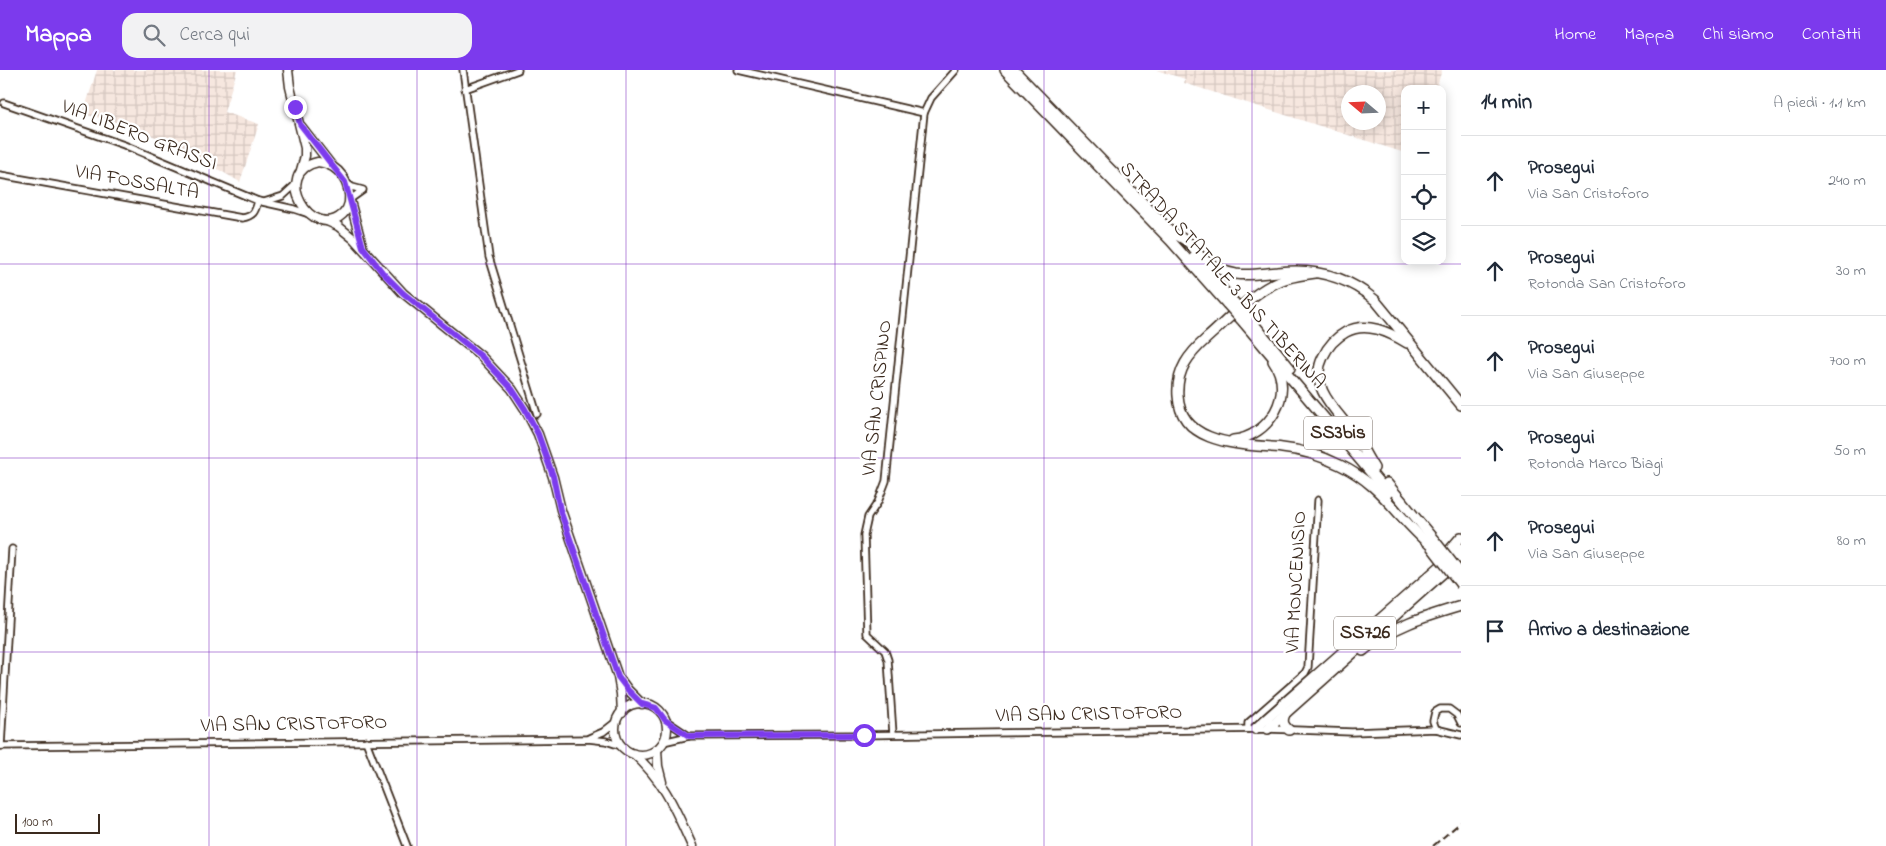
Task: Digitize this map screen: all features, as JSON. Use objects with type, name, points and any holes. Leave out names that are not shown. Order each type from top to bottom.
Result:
[{"type":"highway","name":"STRADA STATALE 3 BIS TIBERINA","points":[[1005,70],[1148,212]]},
{"type":"highway","name":"STRADA STATALE 3 BIS TIBERINA","points":[[1014,70],[1171,236],[1247,321],[1374,468],[1432,543],[1461,585]]},
{"type":"highway","points":[[1171,236],[1189,243],[1202,258],[1217,268],[1235,274],[1315,273],[1336,276],[1362,289],[1374,300],[1459,401],[1461,409]]},
{"type":"highway","points":[[1315,273],[1282,280],[1263,290],[1196,347],[1180,372],[1177,386],[1178,400],[1183,414],[1192,426],[1206,436],[1223,441],[1307,452],[1340,464],[1372,484],[1412,530],[1432,543]]},
{"type":"highway","name":"STRADA STATALE 3 BIS TIBERINA","points":[[1247,321],[1361,460],[1461,574]]},
{"type":"highway","points":[[1223,441],[1243,439],[1257,433],[1268,423],[1276,410],[1281,396],[1281,381],[1275,365],[1247,321]]},
{"type":"highway","points":[[1374,468],[1352,432],[1333,409],[1322,391],[1318,376],[1321,361],[1328,348],[1338,337],[1360,328],[1376,328],[1392,333],[1414,347]]},
{"type":"highway","points":[[1401,601],[1421,576],[1461,538]]},
{"type":"highway","name":"SS726","points":[[1252,729],[1268,718],[1461,548]]},
{"type":"highway","name":"SS726","points":[[1268,729],[1461,557]]},
{"type":"highway","points":[[1335,668],[1355,658],[1392,631],[1431,615],[1461,606]]},
{"type":"highway","points":[[1286,712],[1283,719],[1284,725],[1289,730]]},
{"type":"main road","points":[[288,70],[305,156],[296,184],[299,201],[310,214],[320,220],[327,221],[334,220],[345,212],[349,200]]},
{"type":"main road","points":[[300,124],[345,182],[363,247]]},
{"type":"main road","points":[[299,174],[307,166],[318,162],[332,166]]},
{"type":"main road","points":[[327,221],[338,226],[363,247],[382,272],[403,293],[481,356],[512,389],[525,409],[538,434],[553,476],[560,510],[618,677],[622,713]]},
{"type":"main road","points":[[618,677],[642,704]]},
{"type":"main road","points":[[634,754],[646,755],[658,749],[663,742],[667,728],[665,720],[656,708],[642,704],[631,706],[622,713],[617,721],[616,734],[621,746],[650,768],[663,786],[692,846]]},
{"type":"main road","points":[[658,749],[658,766],[663,786]]},
{"type":"street","points":[[463,70],[489,257],[537,414]]},
{"type":"street","points":[[465,88],[518,70]]},
{"type":"street","points":[[738,70],[924,113],[931,98],[956,70]]},
{"type":"street","name":"VIA LIBERO GRASSI","points":[[4,102],[124,145],[260,202],[310,214]]},
{"type":"street","name":"VIA SAN CRISPINO","points":[[893,734],[888,660],[885,651],[867,634],[864,535],[868,517],[878,502],[886,481],[924,113]]},
{"type":"street","name":"VIA FOSSALTA","points":[[0,175],[242,218],[251,216],[260,202]]},
{"type":"street","points":[[345,182],[352,187],[366,190],[349,200]]},
{"type":"street","points":[[260,202],[283,196],[296,184]]},
{"type":"street","name":"VIA MONCENISIO","points":[[1252,729],[1248,724],[1305,673],[1308,667],[1318,500]]},
{"type":"street","points":[[1,746],[12,549]]},
{"type":"street","points":[[1436,730],[1433,721],[1435,712],[1440,709],[1449,709],[1457,715],[1461,723]]},
{"type":"street","points":[[665,720],[689,736]]},
{"type":"street","name":"VIA SAN CRISTOFORO","points":[[588,739],[603,732],[617,721]]},
{"type":"street","name":"VIA SAN CRISTOFORO","points":[[663,742],[689,736],[1252,729],[1352,732],[1436,730],[1461,735]]},
{"type":"street","name":"VIA SAN CRISTOFORO","points":[[1,746],[366,740],[588,739],[606,741],[621,746]]},
{"type":"street","points":[[366,740],[407,846]]},
{"type":"shaded area","points":[[97,70],[237,70],[224,112],[259,124],[240,182],[176,145],[120,123],[83,114]]},
{"type":"shaded area","points":[[1156,70],[1442,70],[1437,85],[1401,85],[1401,152],[1184,83],[1185,79]]},
{"type":"railway","points":[[1433,846],[1461,822]]},
{"type":"route","points":[[295,107],[300,124],[332,166],[341,174],[348,189],[349,200],[363,247],[382,272],[427,314],[481,356],[512,389],[525,409],[538,434],[553,476],[560,510],[618,677],[628,690],[642,704],[656,708],[665,720],[689,736],[864,735]]}]
